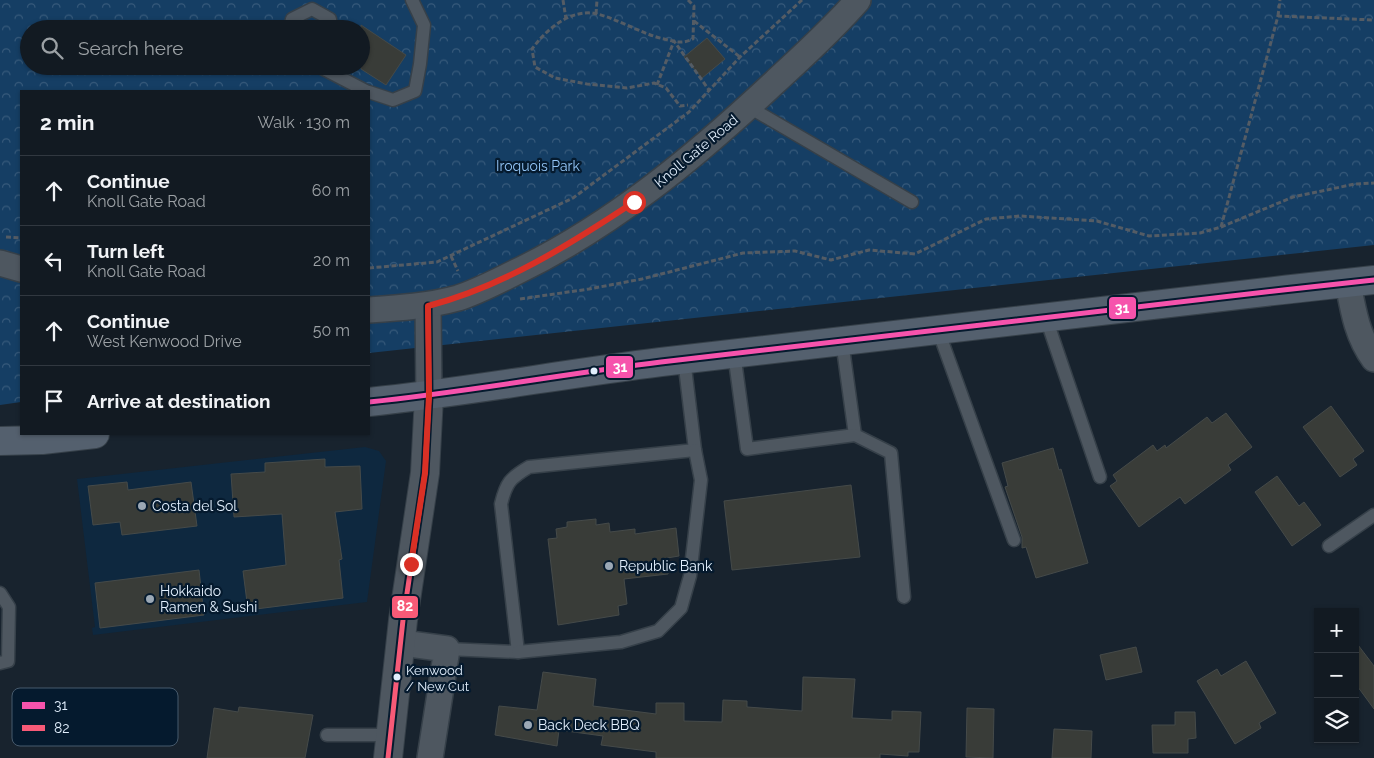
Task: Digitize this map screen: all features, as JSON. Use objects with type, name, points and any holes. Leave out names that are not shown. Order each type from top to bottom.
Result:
[{"type":"main road","points":[[370,402],[429,396],[574,373],[684,359],[1361,282]]},
{"type":"main road","points":[[0,441],[42,440],[86,435]]},
{"type":"street","name":"Knoll Gate Road","points":[[370,310],[428,306],[461,297],[573,242],[634,202],[749,107],[838,23],[858,0]]},
{"type":"street","points":[[0,263],[20,269]]},
{"type":"street","points":[[1361,282],[1356,324],[1364,345],[1374,358]]},
{"type":"street","points":[[390,746],[403,620],[425,473],[429,396],[428,306]]},
{"type":"street","points":[[402,643],[448,649],[430,758]]},
{"type":"lane","points":[[370,93],[393,100],[415,90],[424,25],[412,0]]},
{"type":"lane","points":[[292,20],[312,9],[330,20]]},
{"type":"lane","points":[[339,75],[365,90]]},
{"type":"lane","points":[[749,107],[912,202]]},
{"type":"lane","points":[[1046,318],[1100,477]]},
{"type":"lane","points":[[938,330],[1014,540]]},
{"type":"lane","points":[[842,341],[854,435]]},
{"type":"lane","points":[[734,353],[747,449],[854,435],[891,453],[904,597]]},
{"type":"lane","points":[[448,649],[518,652],[621,642],[658,631],[681,608],[690,576],[701,480],[695,450],[684,359]]},
{"type":"lane","points":[[518,652],[501,504],[505,487],[515,475],[529,467],[695,450]]},
{"type":"lane","points":[[1330,546],[1374,515]]},
{"type":"lane","points":[[0,593],[9,606],[8,661],[0,663]]},
{"type":"lane","points":[[327,735],[390,746]]},
{"type":"path","points":[[563,0],[566,19]]},
{"type":"path","points":[[596,15],[597,0]]},
{"type":"path","points":[[688,0],[694,6],[693,39],[683,44],[653,37],[591,13],[566,19],[543,34],[532,50],[535,67],[554,78],[627,88],[657,85],[666,88],[680,106],[688,105]]},
{"type":"path","points":[[370,268],[437,262],[573,198],[689,112],[740,57],[802,0]]},
{"type":"path","points":[[1221,227],[1278,16],[1280,0]]},
{"type":"path","points":[[1278,16],[1374,20]]},
{"type":"path","points":[[694,20],[740,57]]},
{"type":"path","points":[[657,85],[674,42]]},
{"type":"path","points":[[674,42],[709,90]]},
{"type":"path","points":[[518,300],[642,279],[743,253],[795,251],[831,260],[869,250],[915,254],[986,219],[1020,216],[1097,221],[1149,236],[1200,233],[1221,227],[1293,197],[1354,184],[1374,182]]},
{"type":"path","points":[[0,237],[20,238]]},
{"type":"path","points":[[451,256],[460,277]]},
{"type":"shaded area","points":[[365,447],[379,451],[386,461],[367,602],[93,635],[92,628],[95,627],[77,479]]},
{"type":"green space","name":"Iroquois Park","points":[[0,0],[1374,0],[1374,245],[370,353],[370,90],[20,90],[20,402],[0,405]]},
{"type":"building","points":[[370,31],[406,55],[386,85],[370,75]]},
{"type":"building","points":[[707,38],[725,59],[702,78],[684,57]]},
{"type":"building","points":[[1331,406],[1364,451],[1353,459],[1357,465],[1340,477],[1303,427]]},
{"type":"building","points":[[1226,413],[1252,447],[1228,465],[1231,470],[1185,504],[1180,497],[1139,527],[1110,486],[1117,481],[1113,475],[1153,445],[1157,451],[1165,445],[1166,448],[1207,417],[1212,423]]},
{"type":"building","points":[[1053,448],[1059,470],[1061,469],[1088,563],[1036,578],[1026,547],[1022,548],[1022,537],[1005,487],[1008,486],[1002,463]]},
{"type":"building","points":[[325,459],[325,467],[360,466],[362,509],[335,512],[342,559],[339,560],[343,598],[248,610],[243,571],[286,565],[282,514],[234,517],[231,474],[265,472],[265,463]]},
{"type":"building","points":[[1277,476],[1299,506],[1304,502],[1321,525],[1292,546],[1255,492]]},
{"type":"building","name":"Costa del Sol","points":[[127,482],[128,490],[191,482],[197,526],[122,535],[120,522],[93,525],[88,486]]},
{"type":"building","points":[[851,485],[860,557],[732,570],[724,501]]},
{"type":"building","name":"Republic Bank","points":[[596,519],[596,525],[609,523],[610,532],[635,529],[635,534],[676,528],[679,556],[667,558],[668,574],[624,579],[627,604],[618,606],[619,615],[558,625],[548,539],[557,538],[556,529],[567,527],[567,522]]},
{"type":"building","name":"Hokkaido Ramen & Sushi","points":[[199,570],[204,615],[100,628],[95,583]]},
{"type":"building","points":[[1359,646],[1374,666],[1374,709],[1359,688]]},
{"type":"building","points":[[1136,647],[1142,672],[1106,680],[1100,655]]},
{"type":"building","points":[[1246,661],[1276,713],[1259,723],[1261,728],[1235,744],[1197,681],[1217,669],[1221,676]]},
{"type":"building","points":[[543,672],[596,679],[593,706],[656,714],[656,703],[684,703],[684,721],[722,722],[723,700],[747,701],[747,707],[802,711],[803,677],[855,679],[852,718],[892,720],[892,711],[921,712],[919,752],[908,752],[908,756],[880,754],[880,758],[656,758],[656,752],[601,745],[603,736],[559,730],[557,746],[495,735],[499,706],[537,710]]},
{"type":"building","points":[[239,707],[313,715],[305,758],[207,758],[214,708],[238,712]]},
{"type":"building","points":[[967,708],[994,709],[993,758],[966,757]]},
{"type":"building","points":[[1175,712],[1195,712],[1196,738],[1188,739],[1188,753],[1153,753],[1152,725],[1175,725]]},
{"type":"building","points":[[1054,729],[1092,731],[1091,758],[1052,758]]},
{"type":"transit line","name":"31","points":[[370,402],[661,362],[1374,280]]},
{"type":"transit line","name":"82","points":[[388,758],[403,620],[425,473],[429,396],[428,306]]},
{"type":"place","name":"Costa del Sol","points":[[142,506]]},
{"type":"place","name":"Republic Bank","points":[[609,566]]},
{"type":"place","name":"Hokkaido Ramen & Sushi","points":[[150,599]]},
{"type":"place","name":"Kenwood / New Cut","points":[[397,677]]},
{"type":"place","name":"Back Deck BBQ","points":[[528,725]]},
{"type":"route","points":[[411,564],[425,473],[429,396],[428,306],[461,297],[536,262],[573,242],[634,202]]}]
